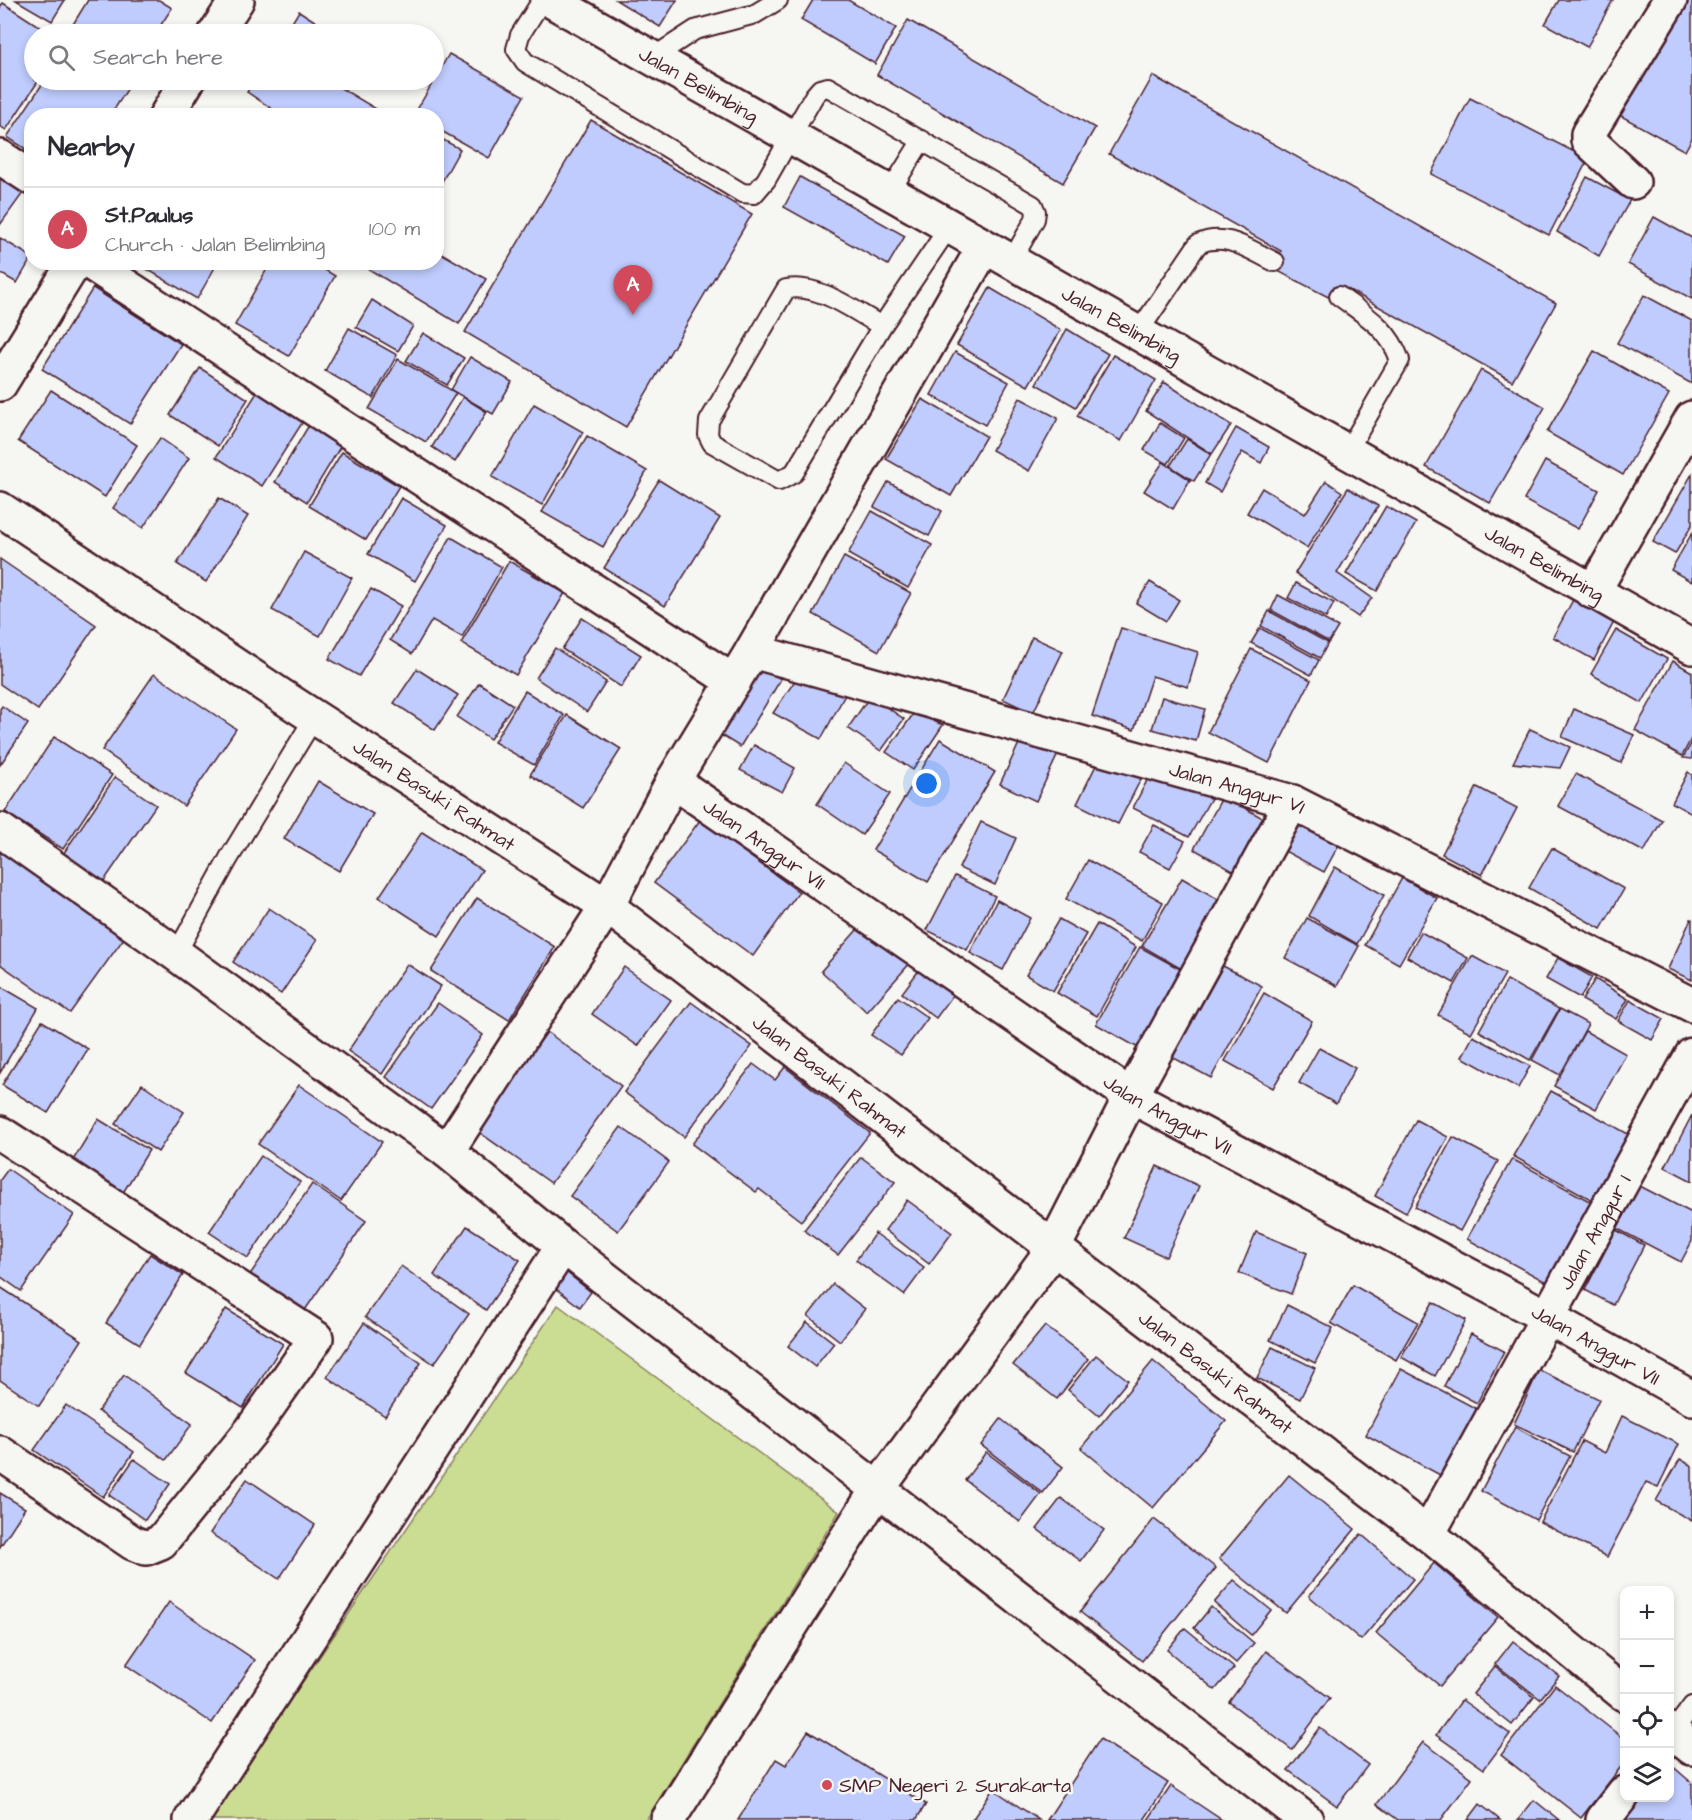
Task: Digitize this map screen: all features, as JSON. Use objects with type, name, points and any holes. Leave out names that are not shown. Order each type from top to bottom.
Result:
[{"type":"street","points":[[221,24],[237,0]]},
{"type":"street","name":"Jalan Belimbing","points":[[550,0],[1692,647]]},
{"type":"street","points":[[1633,182],[1588,140],[1588,134],[1670,0]]},
{"type":"street","points":[[171,108],[182,90]]},
{"type":"street","points":[[0,157],[24,173]]},
{"type":"street","points":[[447,1150],[607,906],[673,782],[997,254]]},
{"type":"street","points":[[0,384],[70,270]]},
{"type":"street","points":[[101,270],[734,682]]},
{"type":"street","points":[[1593,592],[1692,418]]},
{"type":"street","name":"Jalan Basuki Rahmat","points":[[0,509],[314,718],[607,906],[1428,1534],[1620,1691]]},
{"type":"street","name":"Jalan Anggur VI","points":[[752,651],[1292,802],[1692,1005]]},
{"type":"street","name":"Jalan Anggur VII","points":[[673,782],[1131,1096],[1549,1318],[1692,1398]]},
{"type":"street","points":[[668,1820],[877,1490],[1053,1249],[1131,1096],[1292,802]]},
{"type":"street","points":[[0,831],[176,954],[447,1150],[563,1246],[1306,1820]]},
{"type":"street","name":"Jalan Anggur I","points":[[1428,1534],[1692,1055]]},
{"type":"street","points":[[0,1132],[316,1338],[251,1431],[161,1542],[146,1548],[133,1543],[0,1453]]},
{"type":"street","points":[[191,1820],[563,1246]]},
{"type":"street","points":[[1603,1820],[1620,1798]]},
{"type":"lane","points":[[542,0],[520,35],[516,49],[525,62],[742,194],[754,194],[766,180],[814,96],[820,89],[828,87],[1033,205],[1035,219],[997,254]]},
{"type":"lane","points":[[652,58],[695,30],[755,14],[778,0]]},
{"type":"lane","points":[[890,193],[922,140]]},
{"type":"lane","points":[[882,326],[815,291],[800,287],[786,289],[709,421],[708,435],[712,443],[778,481],[787,479],[794,473],[882,326],[949,227]]},
{"type":"lane","points":[[1137,334],[1198,244],[1209,239],[1225,238],[1275,262]]},
{"type":"lane","points":[[1338,296],[1380,326],[1393,341],[1400,360],[1347,452]]},
{"type":"lane","points":[[176,954],[229,858],[314,718]]},
{"type":"lane","points":[[1676,1737],[1692,1706]]},
{"type":"green space","points":[[558,1305],[839,1512],[646,1820],[209,1820]]},
{"type":"building","points":[[16,0],[65,0],[52,21]]},
{"type":"building","points":[[88,0],[159,0],[172,8],[162,24],[73,24]]},
{"type":"building","points":[[616,0],[677,0],[660,27]]},
{"type":"building","points":[[813,0],[848,0],[896,28],[875,64],[801,20]]},
{"type":"building","points":[[1559,0],[1613,0],[1587,47],[1545,24]]},
{"type":"building","points":[[1675,0],[1692,0],[1692,138],[1685,151],[1612,111]]},
{"type":"building","points":[[3,3],[36,24],[24,24],[24,90],[32,90],[6,130],[0,126],[0,7]]},
{"type":"building","points":[[299,11],[319,24],[291,24]]},
{"type":"building","points":[[908,20],[1095,128],[1063,183],[877,75]]},
{"type":"building","points":[[449,54],[524,96],[489,158],[444,133],[444,108],[418,108],[428,90],[444,90],[444,63]]},
{"type":"building","points":[[1153,76],[1556,303],[1512,381],[1344,287],[1336,301],[1272,268],[1281,251],[1109,154]]},
{"type":"building","points":[[38,90],[127,90],[115,108],[26,108]]},
{"type":"building","points":[[248,90],[344,90],[375,108],[271,108],[247,92]]},
{"type":"building","points":[[1470,98],[1588,159],[1549,235],[1431,174]]},
{"type":"building","points":[[24,112],[24,148],[7,137]]},
{"type":"building","points":[[591,120],[752,214],[626,427],[465,332]]},
{"type":"building","points":[[444,140],[460,149],[444,178]]},
{"type":"building","points":[[0,177],[23,193],[0,225]]},
{"type":"building","points":[[800,177],[905,236],[888,265],[784,207]]},
{"type":"building","points":[[1587,177],[1630,200],[1599,256],[1557,232]]},
{"type":"building","points":[[1654,217],[1692,238],[1692,299],[1628,264]]},
{"type":"building","points":[[0,238],[24,252],[24,270],[17,283],[0,273]]},
{"type":"building","points":[[444,255],[486,279],[459,324],[370,270],[444,270]]},
{"type":"building","points":[[148,270],[213,270],[197,299]]},
{"type":"building","points":[[266,270],[325,270],[335,276],[289,356],[235,325]]},
{"type":"building","points":[[93,288],[181,344],[130,424],[42,369]]},
{"type":"building","points":[[990,288],[1061,330],[1028,386],[957,345]]},
{"type":"building","points":[[1644,295],[1692,321],[1692,384],[1617,343]]},
{"type":"building","points":[[372,300],[413,326],[398,351],[356,327]]},
{"type":"building","points":[[349,328],[397,355],[373,398],[325,371]]},
{"type":"building","points":[[1067,329],[1108,354],[1076,407],[1036,384]]},
{"type":"building","points":[[423,333],[464,358],[447,385],[406,361]]},
{"type":"building","points":[[1594,351],[1669,394],[1623,475],[1547,432]]},
{"type":"building","points":[[955,352],[1009,382],[985,425],[931,395]]},
{"type":"building","points":[[1113,355],[1156,380],[1121,441],[1077,416]]},
{"type":"building","points":[[470,357],[512,382],[493,414],[451,390]]},
{"type":"building","points":[[398,359],[456,393],[426,442],[369,409]]},
{"type":"building","points":[[200,368],[248,399],[218,446],[170,415]]},
{"type":"building","points":[[1481,370],[1545,407],[1490,503],[1426,467]]},
{"type":"building","points":[[1164,382],[1231,425],[1212,454],[1146,411]]},
{"type":"building","points":[[51,390],[137,445],[105,497],[18,441]]},
{"type":"building","points":[[258,391],[304,420],[262,486],[216,457]]},
{"type":"building","points":[[463,397],[487,412],[455,462],[432,447]]},
{"type":"building","points":[[1020,398],[1058,418],[1029,471],[992,450]]},
{"type":"building","points":[[922,399],[986,436],[951,496],[886,459]]},
{"type":"building","points":[[534,404],[583,432],[542,505],[492,477]]},
{"type":"building","points":[[312,420],[345,439],[307,502],[275,482]]},
{"type":"building","points":[[1160,423],[1184,438],[1168,464],[1144,450]]},
{"type":"building","points":[[1236,428],[1269,447],[1261,463],[1242,452],[1220,492],[1205,483]]},
{"type":"building","points":[[587,436],[647,471],[603,547],[542,512]]},
{"type":"building","points":[[160,438],[189,458],[143,528],[113,508]]},
{"type":"building","points":[[1187,439],[1211,454],[1194,481],[1170,466]]},
{"type":"building","points":[[342,452],[399,486],[366,540],[309,506]]},
{"type":"building","points":[[1545,461],[1599,490],[1578,529],[1524,500]]},
{"type":"building","points":[[1163,462],[1190,480],[1173,509],[1144,491]]},
{"type":"building","points":[[1692,474],[1692,525],[1675,554],[1653,542]]},
{"type":"building","points":[[659,480],[720,518],[665,606],[604,568]]},
{"type":"building","points":[[1326,481],[1342,492],[1307,548],[1247,513],[1262,488],[1305,514]]},
{"type":"building","points":[[888,482],[942,511],[929,536],[874,507]]},
{"type":"building","points":[[1348,488],[1378,506],[1337,573],[1372,598],[1358,617],[1295,573]]},
{"type":"building","points":[[219,498],[248,516],[206,582],[177,564]]},
{"type":"building","points":[[401,498],[447,525],[415,581],[368,554]]},
{"type":"building","points":[[1386,506],[1416,523],[1377,591],[1346,574]]},
{"type":"building","points":[[872,511],[932,545],[908,588],[848,554]]},
{"type":"building","points":[[1692,533],[1692,582],[1671,570]]},
{"type":"building","points":[[451,537],[502,567],[462,637],[432,620],[412,654],[390,640]]},
{"type":"building","points":[[304,552],[352,578],[320,636],[272,610]]},
{"type":"building","points":[[844,557],[911,593],[879,651],[813,614]]},
{"type":"building","points":[[0,559],[96,625],[38,710],[0,684]]},
{"type":"building","points":[[509,561],[565,593],[516,675],[461,643]]},
{"type":"building","points":[[1150,582],[1179,600],[1166,621],[1136,603]]},
{"type":"building","points":[[1296,583],[1334,603],[1326,618],[1288,598]]},
{"type":"building","points":[[371,589],[401,606],[359,676],[329,659]]},
{"type":"building","points":[[1278,595],[1338,627],[1329,642],[1271,610]]},
{"type":"building","points":[[1574,598],[1615,620],[1594,660],[1553,637]]},
{"type":"building","points":[[1269,611],[1328,643],[1320,658],[1261,626]]},
{"type":"building","points":[[582,618],[641,655],[621,687],[562,649]]},
{"type":"building","points":[[1121,628],[1198,652],[1188,687],[1152,676],[1134,730],[1092,716]]},
{"type":"building","points":[[1260,628],[1319,660],[1311,675],[1251,643]]},
{"type":"building","points":[[1616,630],[1667,659],[1642,703],[1591,674]]},
{"type":"building","points":[[1032,637],[1063,651],[1033,713],[1003,699]]},
{"type":"building","points":[[555,648],[606,682],[587,712],[536,678]]},
{"type":"building","points":[[1251,649],[1311,680],[1269,763],[1208,732]]},
{"type":"building","points":[[1673,661],[1692,672],[1692,737],[1682,756],[1635,730]]},
{"type":"building","points":[[760,667],[781,679],[740,747],[719,734]]},
{"type":"building","points":[[417,669],[458,695],[435,730],[394,703]]},
{"type":"building","points":[[154,674],[236,729],[184,806],[102,750]]},
{"type":"building","points":[[796,679],[846,693],[821,739],[773,713]]},
{"type":"building","points":[[479,683],[513,705],[490,739],[457,717]]},
{"type":"building","points":[[525,691],[564,715],[534,765],[494,742]]},
{"type":"building","points":[[870,696],[904,719],[881,751],[848,728]]},
{"type":"building","points":[[1162,697],[1205,709],[1196,741],[1152,729]]},
{"type":"building","points":[[2,706],[28,724],[0,765],[0,709]]},
{"type":"building","points":[[1574,709],[1634,735],[1621,763],[1562,737]]},
{"type":"building","points":[[914,713],[943,725],[913,770],[886,752]]},
{"type":"building","points":[[567,715],[621,749],[583,808],[530,775]]},
{"type":"building","points":[[1530,729],[1570,747],[1560,768],[1513,763]]},
{"type":"building","points":[[54,737],[112,775],[63,849],[5,812]]},
{"type":"building","points":[[1022,737],[1058,754],[1036,801],[1000,784]]},
{"type":"building","points":[[940,739],[995,772],[928,882],[873,850]]},
{"type":"building","points":[[1692,742],[1692,759],[1683,758]]},
{"type":"building","points":[[754,745],[795,768],[782,792],[740,770]]},
{"type":"building","points":[[1102,753],[1147,767],[1118,824],[1077,804]]},
{"type":"building","points":[[844,763],[890,794],[862,835],[817,804]]},
{"type":"building","points":[[1153,769],[1215,791],[1189,837],[1133,808]]},
{"type":"building","points":[[1688,772],[1692,775],[1692,814],[1672,803]]},
{"type":"building","points":[[1576,774],[1662,820],[1644,852],[1558,806]]},
{"type":"building","points":[[115,777],[156,805],[104,881],[63,854]]},
{"type":"building","points":[[318,781],[373,814],[339,871],[284,839]]},
{"type":"building","points":[[1477,787],[1517,808],[1482,875],[1442,854]]},
{"type":"building","points":[[1223,796],[1270,822],[1240,875],[1194,849]]},
{"type":"building","points":[[1299,813],[1343,837],[1324,872],[1279,848]]},
{"type":"building","points":[[700,820],[799,892],[753,956],[654,883]]},
{"type":"building","points":[[981,822],[1016,838],[995,885],[959,868]]},
{"type":"building","points":[[1154,825],[1185,841],[1170,868],[1139,852]]},
{"type":"building","points":[[422,832],[482,870],[439,936],[379,897]]},
{"type":"building","points":[[0,845],[127,934],[70,1013],[0,964]]},
{"type":"building","points":[[1552,848],[1624,889],[1601,929],[1529,888]]},
{"type":"building","points":[[1088,860],[1163,902],[1142,941],[1066,899]]},
{"type":"building","points":[[1335,867],[1384,895],[1357,944],[1309,916]]},
{"type":"building","points":[[955,876],[995,896],[967,950],[927,930]]},
{"type":"building","points":[[1182,878],[1226,904],[1185,971],[1142,946]]},
{"type":"building","points":[[1402,878],[1437,898],[1399,964],[1365,945]]},
{"type":"building","points":[[477,898],[555,947],[509,1020],[431,971]]},
{"type":"building","points":[[997,900],[1030,918],[1003,970],[970,953]]},
{"type":"building","points":[[269,908],[317,940],[281,994],[233,962]]},
{"type":"building","points":[[1307,918],[1359,946],[1337,986],[1285,958]]},
{"type":"building","points":[[1059,919],[1086,934],[1053,991],[1026,975]]},
{"type":"building","points":[[1692,919],[1692,980],[1668,969]]},
{"type":"building","points":[[864,922],[911,962],[867,1012],[821,971]]},
{"type":"building","points":[[1097,924],[1136,947],[1097,1016],[1057,993]]},
{"type":"building","points":[[1421,932],[1468,958],[1454,983],[1407,957]]},
{"type":"building","points":[[1140,947],[1191,975],[1147,1053],[1096,1024]]},
{"type":"building","points":[[1472,956],[1505,974],[1471,1033],[1438,1015]]},
{"type":"building","points":[[1558,958],[1592,977],[1580,998],[1546,979]]},
{"type":"building","points":[[925,962],[959,987],[936,1018],[902,993]]},
{"type":"building","points":[[407,964],[441,986],[382,1074],[348,1051]]},
{"type":"building","points":[[1223,966],[1262,986],[1211,1078],[1172,1057]]},
{"type":"building","points":[[624,967],[671,1000],[638,1046],[592,1014]]},
{"type":"building","points":[[1595,979],[1628,999],[1616,1019],[1582,1000]]},
{"type":"building","points":[[1507,980],[1559,1009],[1530,1060],[1479,1031]]},
{"type":"building","points":[[0,986],[38,1008],[0,1073]]},
{"type":"building","points":[[1264,993],[1312,1021],[1273,1088],[1225,1061]]},
{"type":"building","points":[[898,997],[928,1018],[901,1055],[871,1035]]},
{"type":"building","points":[[1630,1000],[1664,1019],[1652,1040],[1618,1021]]},
{"type":"building","points":[[691,1002],[752,1046],[684,1137],[624,1092]]},
{"type":"building","points":[[438,1003],[483,1035],[431,1109],[386,1077]]},
{"type":"building","points":[[1560,1009],[1588,1024],[1560,1075],[1532,1060]]},
{"type":"building","points":[[42,1021],[88,1049],[48,1113],[2,1085]]},
{"type":"building","points":[[1585,1031],[1626,1054],[1596,1109],[1554,1086]]},
{"type":"building","points":[[547,1032],[621,1086],[551,1183],[476,1130]]},
{"type":"building","points":[[1473,1036],[1530,1066],[1518,1088],[1462,1057]]},
{"type":"building","points":[[1319,1048],[1355,1068],[1336,1104],[1299,1083]]},
{"type":"building","points":[[753,1064],[775,1080],[785,1067],[870,1133],[801,1221],[759,1189],[756,1192],[692,1144]]},
{"type":"building","points":[[142,1084],[184,1112],[158,1152],[115,1124]]},
{"type":"building","points":[[299,1085],[382,1142],[341,1201],[258,1144]]},
{"type":"building","points":[[1551,1091],[1630,1135],[1594,1201],[1513,1156]]},
{"type":"building","points":[[1692,1115],[1692,1181],[1665,1167]]},
{"type":"building","points":[[98,1119],[149,1150],[118,1201],[67,1170]]},
{"type":"building","points":[[1416,1120],[1448,1137],[1406,1213],[1375,1196]]},
{"type":"building","points":[[621,1127],[669,1162],[618,1231],[570,1196]]},
{"type":"building","points":[[1453,1137],[1498,1161],[1460,1231],[1415,1207]]},
{"type":"building","points":[[261,1156],[300,1182],[248,1258],[209,1232]]},
{"type":"building","points":[[861,1157],[895,1182],[838,1255],[804,1230]]},
{"type":"building","points":[[1512,1159],[1593,1203],[1548,1283],[1467,1239]]},
{"type":"building","points":[[1157,1166],[1199,1186],[1166,1257],[1124,1238]]},
{"type":"building","points":[[8,1169],[74,1215],[21,1291],[0,1276],[0,1180]]},
{"type":"building","points":[[312,1184],[366,1221],[301,1316],[247,1279]]},
{"type":"building","points":[[1638,1185],[1692,1213],[1692,1241],[1681,1262],[1616,1228]]},
{"type":"building","points":[[907,1200],[952,1233],[929,1264],[885,1230]]},
{"type":"building","points":[[467,1226],[520,1260],[486,1310],[434,1275]]},
{"type":"building","points":[[1616,1230],[1644,1245],[1613,1305],[1585,1290]]},
{"type":"building","points":[[1256,1232],[1307,1253],[1291,1294],[1239,1273]]},
{"type":"building","points":[[875,1233],[924,1268],[904,1295],[856,1260]]},
{"type":"building","points":[[150,1254],[183,1275],[140,1344],[106,1323]]},
{"type":"building","points":[[401,1266],[469,1314],[434,1364],[365,1317]]},
{"type":"building","points":[[566,1272],[591,1292],[580,1307],[554,1287]]},
{"type":"building","points":[[833,1284],[865,1309],[840,1341],[808,1316]]},
{"type":"building","points":[[1353,1285],[1418,1322],[1396,1360],[1331,1323]]},
{"type":"building","points":[[0,1287],[82,1340],[39,1406],[0,1380]]},
{"type":"building","points":[[1433,1302],[1466,1320],[1435,1376],[1401,1357]]},
{"type":"building","points":[[1287,1305],[1333,1328],[1315,1363],[1270,1340]]},
{"type":"building","points":[[226,1309],[283,1344],[243,1408],[186,1373]]},
{"type":"building","points":[[807,1322],[834,1343],[815,1367],[788,1346]]},
{"type":"building","points":[[364,1323],[421,1363],[385,1416],[327,1377]]},
{"type":"building","points":[[1045,1326],[1088,1359],[1057,1399],[1013,1365]]},
{"type":"building","points":[[1471,1334],[1504,1351],[1477,1403],[1444,1386]]},
{"type":"building","points":[[1272,1347],[1315,1368],[1300,1399],[1257,1378]]},
{"type":"building","points":[[1096,1355],[1128,1380],[1099,1416],[1068,1390]]},
{"type":"building","points":[[1153,1361],[1226,1421],[1153,1508],[1081,1448]]},
{"type":"building","points":[[1401,1369],[1477,1409],[1440,1475],[1366,1435]]},
{"type":"building","points":[[1539,1370],[1599,1399],[1573,1452],[1514,1424]]},
{"type":"building","points":[[124,1375],[192,1424],[166,1460],[98,1411]]},
{"type":"building","points":[[66,1405],[134,1452],[103,1497],[34,1450]]},
{"type":"building","points":[[1622,1416],[1679,1444],[1658,1487],[1646,1482],[1607,1557],[1540,1522],[1582,1441],[1605,1453]]},
{"type":"building","points":[[1001,1419],[1063,1467],[1043,1493],[981,1445]]},
{"type":"building","points":[[1515,1427],[1570,1456],[1536,1520],[1481,1491]]},
{"type":"building","points":[[986,1452],[1041,1494],[1020,1522],[965,1480]]},
{"type":"building","points":[[134,1459],[170,1484],[145,1520],[109,1495]]},
{"type":"building","points":[[1680,1459],[1692,1466],[1692,1521],[1656,1501]]},
{"type":"building","points":[[1289,1475],[1355,1529],[1286,1613],[1219,1559]]},
{"type":"building","points":[[247,1479],[315,1525],[279,1579],[210,1533]]},
{"type":"building","points":[[0,1493],[25,1508],[0,1547]]},
{"type":"building","points":[[1061,1498],[1104,1530],[1081,1561],[1037,1529]]},
{"type":"building","points":[[1154,1519],[1216,1568],[1142,1661],[1080,1612]]},
{"type":"building","points":[[1361,1534],[1413,1579],[1361,1640],[1309,1596]]},
{"type":"building","points":[[1434,1563],[1498,1617],[1440,1686],[1376,1633]]},
{"type":"building","points":[[1234,1580],[1271,1610],[1251,1635],[1214,1603]]},
{"type":"building","points":[[169,1602],[255,1660],[212,1723],[126,1665]]},
{"type":"building","points":[[1211,1607],[1254,1643],[1236,1663],[1194,1628]]},
{"type":"building","points":[[1185,1628],[1234,1668],[1215,1690],[1167,1650]]},
{"type":"building","points":[[1513,1641],[1559,1676],[1540,1699],[1495,1664]]},
{"type":"building","points":[[1266,1651],[1330,1698],[1292,1750],[1229,1702]]},
{"type":"building","points":[[1495,1666],[1534,1697],[1512,1725],[1473,1694]]},
{"type":"building","points":[[1555,1685],[1620,1736],[1620,1768],[1581,1818],[1501,1755]]},
{"type":"building","points":[[1462,1700],[1510,1734],[1484,1769],[1436,1735]]},
{"type":"building","points":[[1320,1728],[1368,1765],[1337,1806],[1288,1770]]},
{"type":"building","name":"SMP Negeri 2 Surakarta","points":[[808,1731],[926,1804],[916,1820],[738,1820],[776,1759],[786,1765]]},
{"type":"building","points":[[1100,1739],[1168,1783],[1144,1820],[1047,1820]]},
{"type":"building","points":[[1423,1742],[1472,1778],[1441,1820],[1398,1820],[1377,1804]]},
{"type":"building","points":[[1674,1767],[1692,1783],[1692,1820],[1622,1820],[1638,1802],[1674,1802]]},
{"type":"building","points":[[1171,1786],[1222,1820],[1148,1820]]},
{"type":"building","points":[[993,1789],[1039,1820],[972,1820]]},
{"type":"building","points":[[1534,1800],[1559,1820],[1518,1820]]},
{"type":"building","points":[[1480,1804],[1500,1820],[1468,1820]]},
{"type":"place","name":"St.Paulus","points":[[633,315]]},
{"type":"place","name":"SMP Negeri 2 Surakarta","points":[[827,1785]]}]
